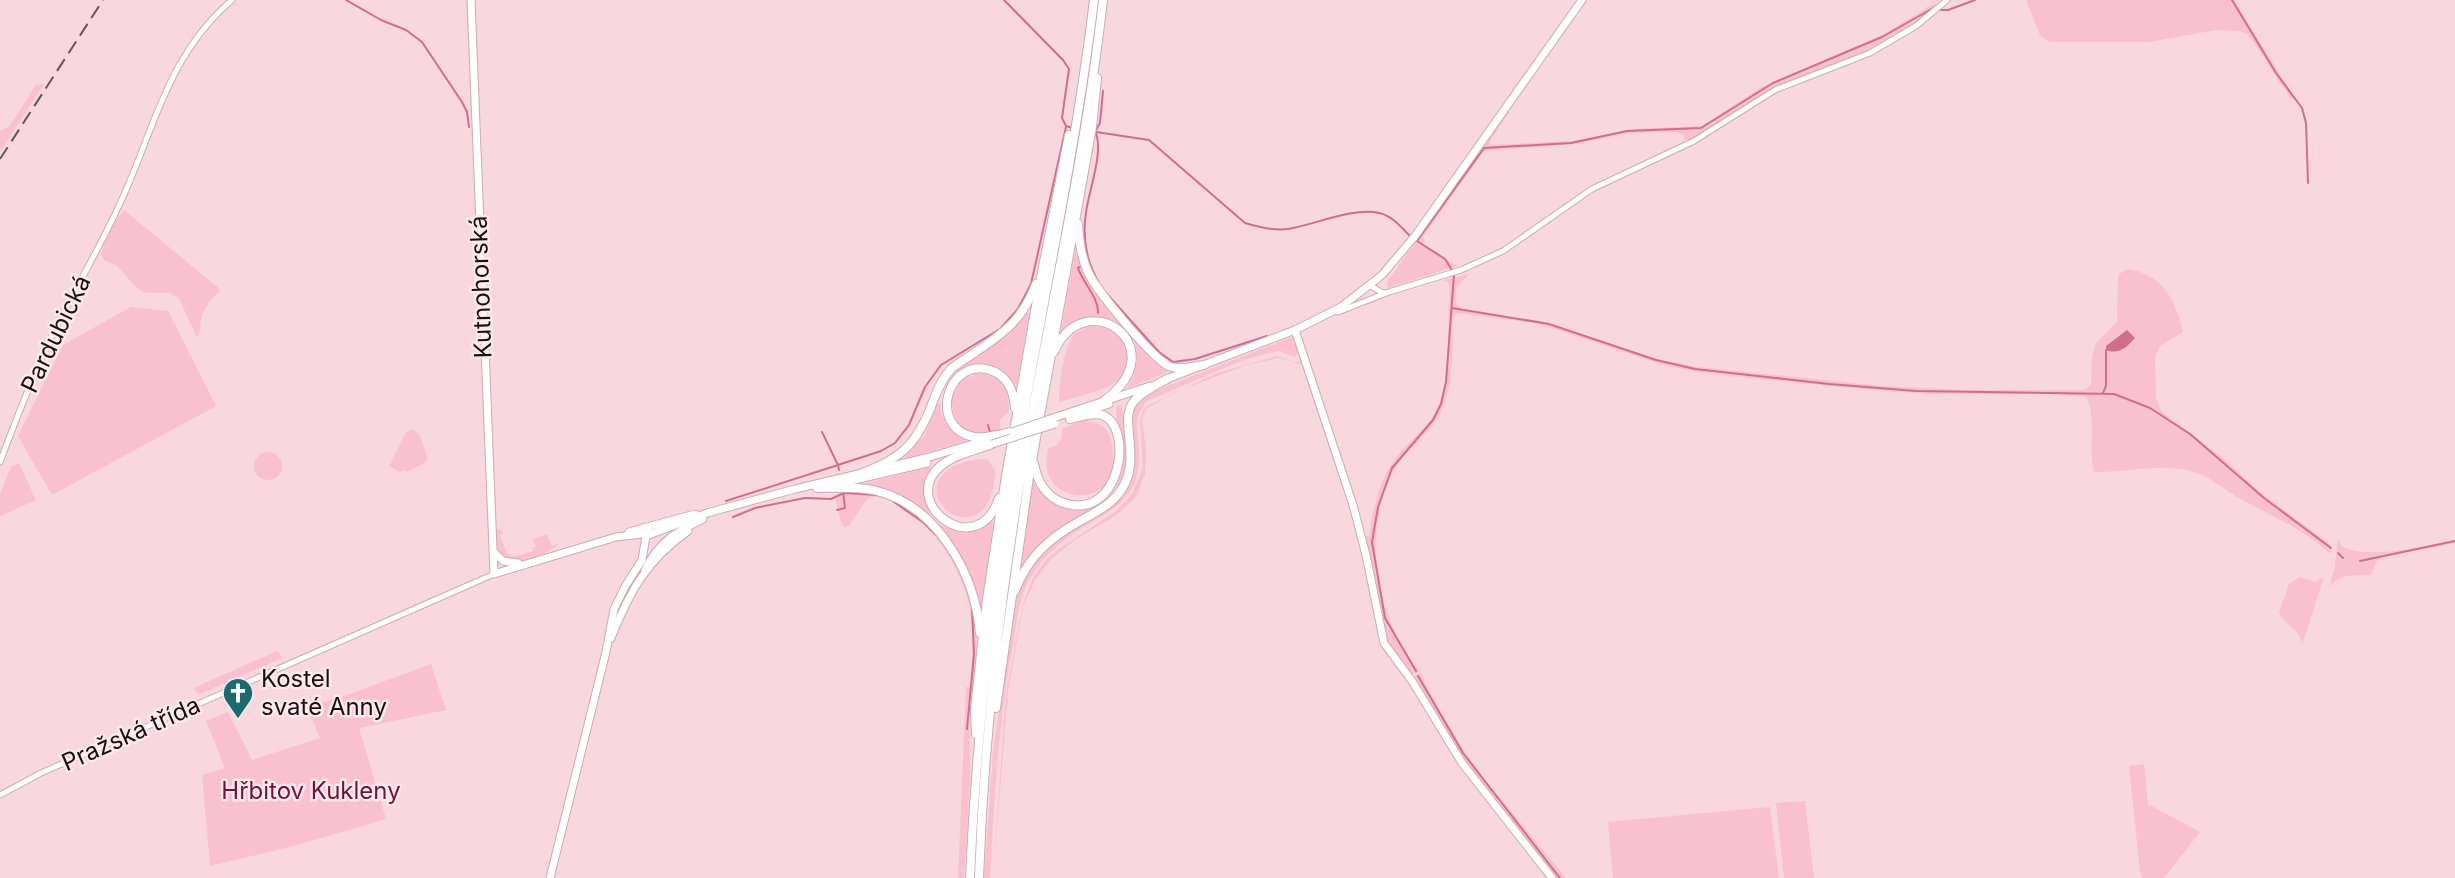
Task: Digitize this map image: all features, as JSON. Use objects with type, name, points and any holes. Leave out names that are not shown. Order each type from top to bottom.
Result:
[{"type":"highway","points":[[970,878],[985,681],[1003,537],[1082,125],[1082,89],[1094,0]]},
{"type":"highway","points":[[860,474],[887,463],[915,440],[938,387],[951,369],[1000,335],[1020,317],[1034,290],[1082,125],[1103,0]]},
{"type":"highway","points":[[1078,140],[1079,233],[1082,254],[1089,273],[1100,292],[1167,365],[1178,368],[1204,365]]},
{"type":"highway","points":[[979,878],[987,752],[1003,601],[1078,140]]},
{"type":"highway","points":[[987,752],[1001,680],[1034,450],[1079,204]]},
{"type":"highway","points":[[978,768],[975,709],[987,599],[1044,261]]},
{"type":"highway","points":[[1049,365],[1060,340],[1074,327],[1094,321],[1115,328],[1129,345],[1132,365],[1124,384],[1105,400]]},
{"type":"highway","points":[[993,439],[968,435],[951,421],[947,396],[958,377],[979,369],[1001,376],[1013,394],[1016,418]]},
{"type":"highway","points":[[1010,611],[1021,576],[1040,549],[1060,533],[1108,504],[1119,493],[1131,467],[1128,416],[1130,406],[1137,397],[1167,379]]},
{"type":"highway","points":[[1034,450],[1035,469],[1039,480],[1055,498],[1069,504],[1079,504],[1103,495],[1112,484],[1117,471],[1119,456],[1115,429],[1108,419],[1099,414],[1070,419]]},
{"type":"highway","points":[[1006,476],[992,512],[973,526],[960,527],[948,523],[939,517],[931,504],[931,480],[942,465],[1012,432]]},
{"type":"highway","points":[[817,488],[861,488],[884,493],[911,507],[939,533],[959,562],[972,594],[980,629],[979,667]]},
{"type":"main road","name":"Kutnohorská","points":[[471,0],[494,574]]},
{"type":"main road","points":[[1012,432],[1070,419],[1132,392],[1295,330],[1342,307],[1371,286],[1415,236],[1582,0]]},
{"type":"main road","points":[[1295,330],[1353,505],[1384,643],[1412,681],[1462,763],[1552,878]]},
{"type":"main road","points":[[608,539],[652,533],[794,489],[993,439],[1056,421],[1105,400],[1132,392]]},
{"type":"main road","points":[[494,574],[648,526],[899,470],[993,439]]},
{"type":"main road","points":[[608,539],[630,539],[650,550],[724,510]]},
{"type":"main road","points":[[645,570],[681,536],[724,510]]},
{"type":"main road","points":[[550,878],[606,652],[614,609],[642,560],[645,538],[652,533]]},
{"type":"main road","points":[[606,652],[624,604],[658,546],[659,536],[652,533]]},
{"type":"main road","points":[[492,546],[496,556],[503,561],[513,563],[536,559]]},
{"type":"street","name":"Pardubická","points":[[0,462],[49,342],[118,209],[172,76],[193,42],[232,0]]},
{"type":"street","points":[[1316,320],[1389,292],[1461,270],[1503,251],[1592,190],[1694,141],[1765,94],[1870,54],[1916,26],[1947,0]]},
{"type":"street","points":[[1371,286],[1381,292],[1389,292]]},
{"type":"street","name":"Pražská třída","points":[[0,795],[72,760],[494,574]]},
{"type":"green space","points":[[1929,0],[1936,4],[1920,20],[1875,49],[1772,89],[1694,139],[1684,140],[1685,135],[1677,132],[1630,133],[1574,144],[1484,151],[1423,237],[1425,245],[1459,265],[1388,288],[1387,282],[1507,111],[1509,113],[1490,141],[1491,145],[1572,141],[1635,129],[1702,126],[1760,88],[1886,33],[1933,4]]},
{"type":"green space","points":[[2026,0],[2234,0],[2294,97],[2291,99],[2257,47],[2247,34],[2240,31],[2216,30],[2149,42],[2049,42],[2040,35]]},
{"type":"green space","points":[[44,84],[0,152],[0,131],[9,127],[36,85]]},
{"type":"green space","points":[[124,210],[221,290],[204,311],[197,338],[179,298],[170,293],[147,293],[138,289],[117,266],[104,260],[101,255],[110,231]]},
{"type":"green space","points":[[1075,252],[1094,290],[1168,372],[1127,388],[1133,376],[1137,355],[1134,341],[1126,329],[1113,321],[1089,318],[1068,325],[1061,331]]},
{"type":"green space","points":[[2128,269],[2151,277],[2166,291],[2183,332],[2160,346],[2155,357],[2156,398],[2161,411],[2223,458],[2260,492],[2330,544],[2332,552],[2329,553],[2297,529],[2237,497],[2210,479],[2188,470],[2158,468],[2094,472],[2091,413],[2086,397],[2056,394],[1928,394],[1697,372],[1660,364],[1537,323],[1457,313],[1453,317],[1452,365],[1441,412],[1394,470],[1384,494],[1378,520],[1376,547],[1383,601],[1392,626],[1420,671],[1415,674],[1403,666],[1393,653],[1379,616],[1365,541],[1366,536],[1369,536],[1375,504],[1386,473],[1398,455],[1431,419],[1443,393],[1450,287],[1444,280],[1469,274],[1456,288],[1455,303],[1462,309],[1541,321],[1651,358],[1697,367],[1881,386],[1966,390],[2085,390],[2091,384],[2092,356],[2096,343],[2117,322],[2118,277]]},
{"type":"green space","points":[[131,307],[168,311],[216,406],[52,495],[18,436],[63,345]]},
{"type":"green space","points":[[1026,313],[1030,313],[1017,386],[1001,369],[987,364],[967,367],[954,374],[952,372],[1014,329]]},
{"type":"green space","points":[[1090,326],[1109,329],[1121,339],[1128,360],[1125,373],[1109,386],[1059,402],[1062,367],[1069,343],[1073,334]]},
{"type":"green space","points":[[1292,337],[1298,351],[1296,357],[1278,351],[1243,360],[1147,401],[1138,420],[1139,466],[1130,491],[1113,509],[1056,547],[1030,578],[1019,608],[1007,678],[997,763],[990,878],[984,878],[993,753],[1013,613],[1020,585],[1042,551],[1128,484],[1134,465],[1132,407],[1147,394]]},
{"type":"green space","points":[[1277,356],[1293,362],[1301,361],[1302,365],[1279,358],[1247,365],[1183,389],[1217,373]]},
{"type":"green space","points":[[973,374],[996,378],[1005,388],[1009,411],[1000,420],[1000,431],[976,434],[964,429],[956,418],[952,404],[954,390],[968,376],[973,377]]},
{"type":"green space","points":[[1167,397],[1147,408],[1142,419],[1146,450],[1145,474],[1136,497],[1115,516],[1076,539],[1051,559],[1035,580],[1023,607],[1008,691],[993,878],[1006,693],[1023,604],[1033,578],[1046,560],[1059,549],[1116,511],[1133,493],[1143,467],[1140,420],[1142,412],[1147,406]]},
{"type":"green space","points":[[937,403],[940,404],[949,427],[967,441],[906,458],[925,434]]},
{"type":"green space","points":[[1121,405],[1128,444],[1127,471],[1118,488],[1116,487],[1123,457],[1116,411],[1117,406]]},
{"type":"green space","points":[[1083,420],[1099,424],[1109,434],[1113,464],[1110,478],[1101,489],[1094,493],[1076,495],[1067,493],[1053,483],[1048,472],[1047,458],[1048,448],[1060,442],[1062,429]]},
{"type":"green space","points":[[412,429],[419,434],[428,459],[406,472],[400,472],[389,466],[406,432]]},
{"type":"green space","points":[[268,452],[278,456],[282,466],[278,476],[268,480],[258,476],[254,466],[258,456]]},
{"type":"green space","points":[[979,459],[987,459],[996,472],[991,497],[978,514],[957,516],[940,502],[937,492],[939,481],[948,470]]},
{"type":"green space","points":[[19,463],[36,500],[0,516],[0,494],[11,467]]},
{"type":"green space","points":[[931,467],[926,492],[931,517],[895,492],[866,483]]},
{"type":"green space","points":[[1033,482],[1047,498],[1059,506],[1085,509],[1098,506],[1054,533],[1036,549],[1019,572]]},
{"type":"green space","points":[[863,492],[884,497],[899,503],[931,527],[943,541],[962,574],[973,609],[976,650],[970,722],[970,781],[964,878],[958,878],[966,687],[970,687],[973,631],[965,591],[951,559],[931,532],[906,510],[887,499],[867,499],[849,526],[842,525],[835,498]]},
{"type":"green space","points":[[989,522],[995,523],[981,613],[975,588],[965,566],[938,524],[951,529],[970,531]]},
{"type":"green space","points":[[497,529],[501,529],[503,533],[500,535],[507,553],[513,556],[533,551],[532,548],[536,547],[533,539],[547,534],[552,546],[559,544],[542,555],[527,560],[507,560],[497,552]]},
{"type":"green space","points":[[2338,539],[2342,547],[2370,552],[2398,551],[2455,540],[2455,543],[2383,557],[2377,561],[2371,575],[2342,577],[2329,589]]},
{"type":"green space","points":[[2300,577],[2315,582],[2324,577],[2302,645],[2299,635],[2279,612],[2289,584]]},
{"type":"green space","points":[[277,651],[282,658],[198,695],[194,688]]},
{"type":"green space","name":"Hřbitov Kukleny","points":[[431,664],[446,710],[359,728],[386,819],[290,847],[210,866],[202,775],[225,768],[206,721],[228,712],[252,760],[320,738],[307,707]]},
{"type":"green space","points":[[1421,672],[1425,684],[1464,751],[1566,878],[1556,878],[1469,767],[1418,684],[1415,676]]},
{"type":"green space","points":[[2144,764],[2148,804],[2200,832],[2164,878],[2143,878],[2140,871],[2129,766]]},
{"type":"green space","points":[[1805,801],[1814,878],[1784,878],[1776,803]]},
{"type":"green space","points":[[1770,807],[1779,878],[1613,878],[1608,822]]},
{"type":"shaded area","points":[[2127,330],[2135,338],[2129,344],[2119,351],[2106,350],[2106,346]]},
{"type":"waterway","points":[[346,0],[381,20],[406,30],[422,42],[462,102],[467,112],[469,127]]},
{"type":"waterway","points":[[1004,0],[1069,69],[1062,118],[1066,126],[1073,128]]},
{"type":"waterway","points":[[1940,10],[1948,10],[1975,0]]},
{"type":"waterway","points":[[2232,0],[2276,73],[2302,108],[2306,123],[2308,183]]},
{"type":"waterway","points":[[1452,270],[1445,259],[1417,241],[1484,148],[1571,143],[1627,131],[1701,128],[1773,83],[1882,37],[1935,7]]},
{"type":"waterway","points":[[1099,283],[1088,258],[1085,222],[1097,160],[1098,140],[1095,132],[1100,123],[1103,91]]},
{"type":"waterway","points":[[839,470],[838,465],[881,451],[895,443],[909,425],[925,387],[941,365],[1000,329],[1018,309],[1031,284],[1066,127]]},
{"type":"waterway","points":[[1096,132],[1149,140],[1245,223],[1271,229],[1288,229],[1346,214],[1369,212],[1388,216],[1409,235]]},
{"type":"waterway","points":[[1081,266],[1078,268],[1080,274],[1096,302],[1098,313]]},
{"type":"waterway","points":[[1416,671],[1385,618],[1372,542],[1378,507],[1392,468],[1433,420],[1441,404],[1446,382],[1454,275]]},
{"type":"waterway","points":[[1106,293],[1159,352],[1173,362],[1195,359],[1267,336]]},
{"type":"waterway","points":[[1452,308],[1549,324],[1656,360],[1695,369],[1916,391],[2114,394],[2150,408],[2190,434],[2264,498],[2331,548]]},
{"type":"waterway","points":[[2103,393],[2106,386],[2106,350]]},
{"type":"waterway","points":[[988,425],[990,432]]},
{"type":"waterway","points":[[726,501],[838,465],[822,432]]},
{"type":"waterway","points":[[837,510],[845,508],[843,491]]},
{"type":"waterway","points":[[733,517],[755,508],[805,498],[831,499],[844,493],[876,495]]},
{"type":"waterway","points":[[894,502],[936,535]]},
{"type":"waterway","points":[[2360,561],[2455,541]]},
{"type":"waterway","points":[[2338,553],[2343,558]]},
{"type":"waterway","points":[[967,729],[974,654],[972,608]]},
{"type":"waterway","points":[[1418,676],[1463,753],[1560,878]]},
{"type":"railway","points":[[0,159],[103,0]]},
{"type":"place","name":"Kostel svaté Anny","points":[[238,720]]}]
